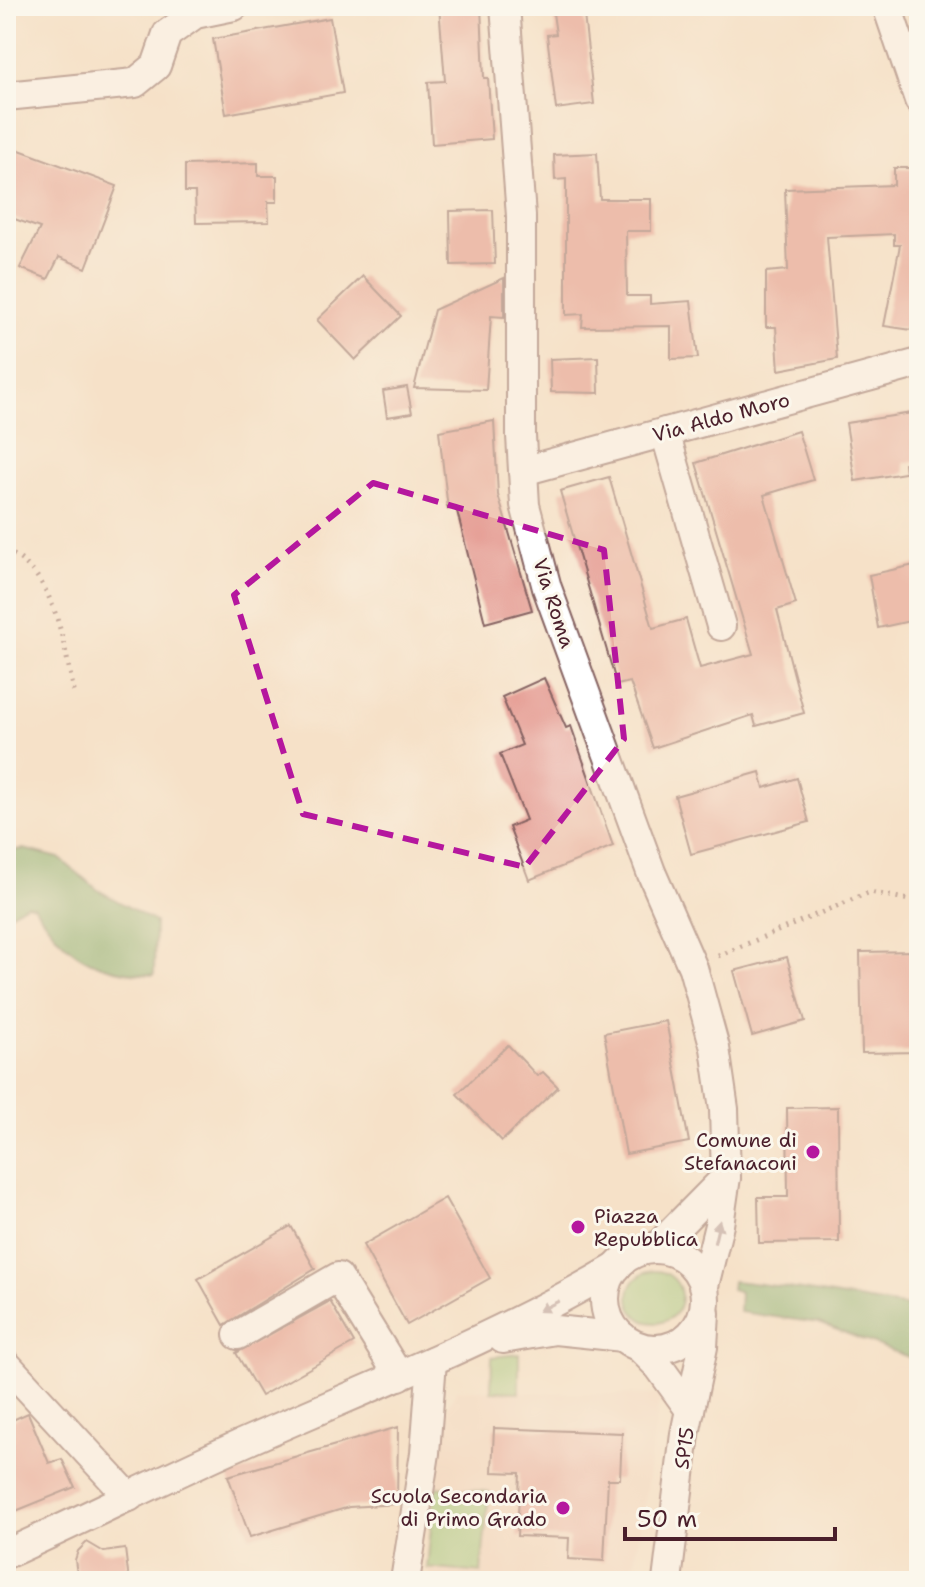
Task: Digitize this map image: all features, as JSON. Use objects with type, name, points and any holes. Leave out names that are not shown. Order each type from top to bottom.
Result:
[{"type":"street","points":[[6,96],[135,83],[156,66],[167,34],[195,14],[234,6]]},
{"type":"street","name":"Via Roma","points":[[505,6],[521,216],[525,505],[547,588],[651,872],[693,968],[715,1048],[724,1109],[726,1177],[704,1292]]},
{"type":"street","points":[[887,6],[919,100]]},
{"type":"street","name":"Via Aldo Moro","points":[[523,471],[919,363]]},
{"type":"street","points":[[665,432],[721,626]]},
{"type":"street","points":[[656,1248],[726,1177]]},
{"type":"street","points":[[6,1554],[471,1344],[562,1299],[617,1267],[634,1253],[656,1248],[680,1255],[699,1274],[704,1292],[701,1319],[687,1337],[668,1347],[555,1330],[471,1344]]},
{"type":"street","points":[[617,1267],[605,1295],[606,1311],[631,1342]]},
{"type":"street","points":[[238,1335],[338,1277],[399,1376]]},
{"type":"street","name":"SP15","points":[[667,1581],[690,1410],[703,1347],[704,1292]]},
{"type":"street","name":"SP15","points":[[631,1342],[659,1367],[690,1410]]},
{"type":"street","points":[[405,1581],[425,1453],[432,1361]]},
{"type":"street","points":[[6,1364],[129,1497]]},
{"type":"path","points":[[6,551],[21,558],[46,589],[75,695]]},
{"type":"path","points":[[693,968],[870,892],[919,902]]},
{"type":"highlighted area","points":[[373,483],[604,550],[624,739],[525,867],[303,814],[234,595]]},
{"type":"shaded area","points":[[457,1390],[660,1395],[633,1575],[608,1578],[608,1581],[431,1581],[427,1568],[443,1415]]},
{"type":"green space","points":[[24,849],[59,858],[98,890],[155,922],[154,975],[114,970],[84,958],[58,938],[34,906],[27,904],[6,916],[6,851]]},
{"type":"green space","points":[[655,1271],[673,1279],[681,1297],[673,1315],[655,1323],[637,1315],[629,1297],[637,1279]]},
{"type":"green space","points":[[732,1281],[919,1308],[919,1361],[819,1323],[739,1312],[740,1292],[731,1289]]},
{"type":"green space","points":[[519,1354],[519,1392],[491,1391],[492,1357]]},
{"type":"green space","points":[[435,1487],[489,1492],[481,1573],[427,1568]]},
{"type":"building","points":[[439,6],[481,6],[484,78],[488,78],[492,139],[432,144],[428,82],[445,81]]},
{"type":"building","points":[[552,6],[583,6],[594,104],[556,109],[547,35],[556,34]]},
{"type":"building","points":[[330,18],[343,93],[226,114],[213,39]]},
{"type":"building","points":[[6,145],[117,186],[86,268],[59,257],[48,279],[20,268],[40,228],[6,216]]},
{"type":"building","points":[[597,153],[600,199],[651,199],[651,231],[626,231],[627,296],[650,296],[650,304],[691,301],[698,358],[671,359],[671,326],[582,327],[583,314],[566,315],[566,179],[555,180],[554,155]]},
{"type":"building","points":[[258,163],[258,176],[277,176],[277,202],[268,202],[269,222],[196,223],[195,192],[185,192],[185,165]]},
{"type":"building","points":[[894,168],[919,168],[919,331],[884,326],[900,245],[894,245],[894,234],[827,237],[837,359],[779,370],[776,327],[766,327],[766,272],[788,270],[785,189],[894,185]]},
{"type":"building","points":[[493,210],[495,264],[451,265],[450,211]]},
{"type":"building","points":[[363,276],[401,316],[355,360],[317,320]]},
{"type":"building","points":[[504,278],[504,317],[491,316],[486,390],[414,388],[434,310]]},
{"type":"building","points":[[598,357],[599,393],[551,392],[550,359]]},
{"type":"building","points":[[407,387],[412,413],[387,417],[383,391]]},
{"type":"building","points":[[919,412],[919,460],[904,463],[905,473],[855,481],[846,423]]},
{"type":"building","points":[[494,421],[498,495],[532,610],[485,623],[456,507],[448,509],[439,431]]},
{"type":"building","points":[[798,431],[813,480],[764,495],[796,604],[777,610],[804,713],[756,726],[753,715],[653,748],[630,682],[617,685],[560,491],[609,477],[653,628],[686,619],[700,668],[753,654],[696,463]]},
{"type":"building","points":[[919,564],[919,619],[878,628],[869,575]]},
{"type":"building","points":[[544,678],[566,728],[571,726],[613,846],[529,880],[509,827],[526,820],[500,754],[522,745],[502,697]]},
{"type":"building","points":[[760,772],[764,788],[797,778],[809,822],[691,854],[675,796]]},
{"type":"building","points":[[919,951],[919,1052],[862,1053],[860,952]]},
{"type":"building","points":[[787,957],[805,1021],[752,1036],[734,971]]},
{"type":"building","points":[[666,1021],[689,1142],[626,1154],[604,1033]]},
{"type":"building","points":[[508,1045],[537,1076],[543,1072],[558,1087],[502,1141],[457,1094]]},
{"type":"building","name":"Comune di Stefanaconi","points":[[838,1107],[839,1242],[759,1243],[758,1197],[788,1197],[787,1108]]},
{"type":"building","points":[[445,1198],[490,1278],[407,1325],[363,1245]]},
{"type":"building","points":[[291,1226],[315,1269],[224,1325],[198,1279]]},
{"type":"building","points":[[330,1301],[354,1343],[261,1396],[236,1353]]},
{"type":"building","points":[[28,1413],[49,1463],[62,1459],[75,1487],[6,1515],[6,1423]]},
{"type":"building","points":[[398,1427],[397,1504],[349,1507],[250,1537],[228,1476]]},
{"type":"building","name":"Scuola Secondaria di Primo Grado","points":[[494,1428],[622,1433],[620,1479],[608,1479],[604,1561],[568,1559],[569,1538],[517,1536],[520,1473],[492,1472]]},
{"type":"building","points":[[87,1542],[104,1552],[125,1549],[129,1581],[78,1581],[75,1560],[78,1551]]},
{"type":"place","name":"Comune di Stefanaconi","points":[[813,1152]]},
{"type":"place","name":"Piazza Repubblica","points":[[578,1227]]},
{"type":"place","name":"Scuola Secondaria di Primo Grado","points":[[563,1508]]}]
